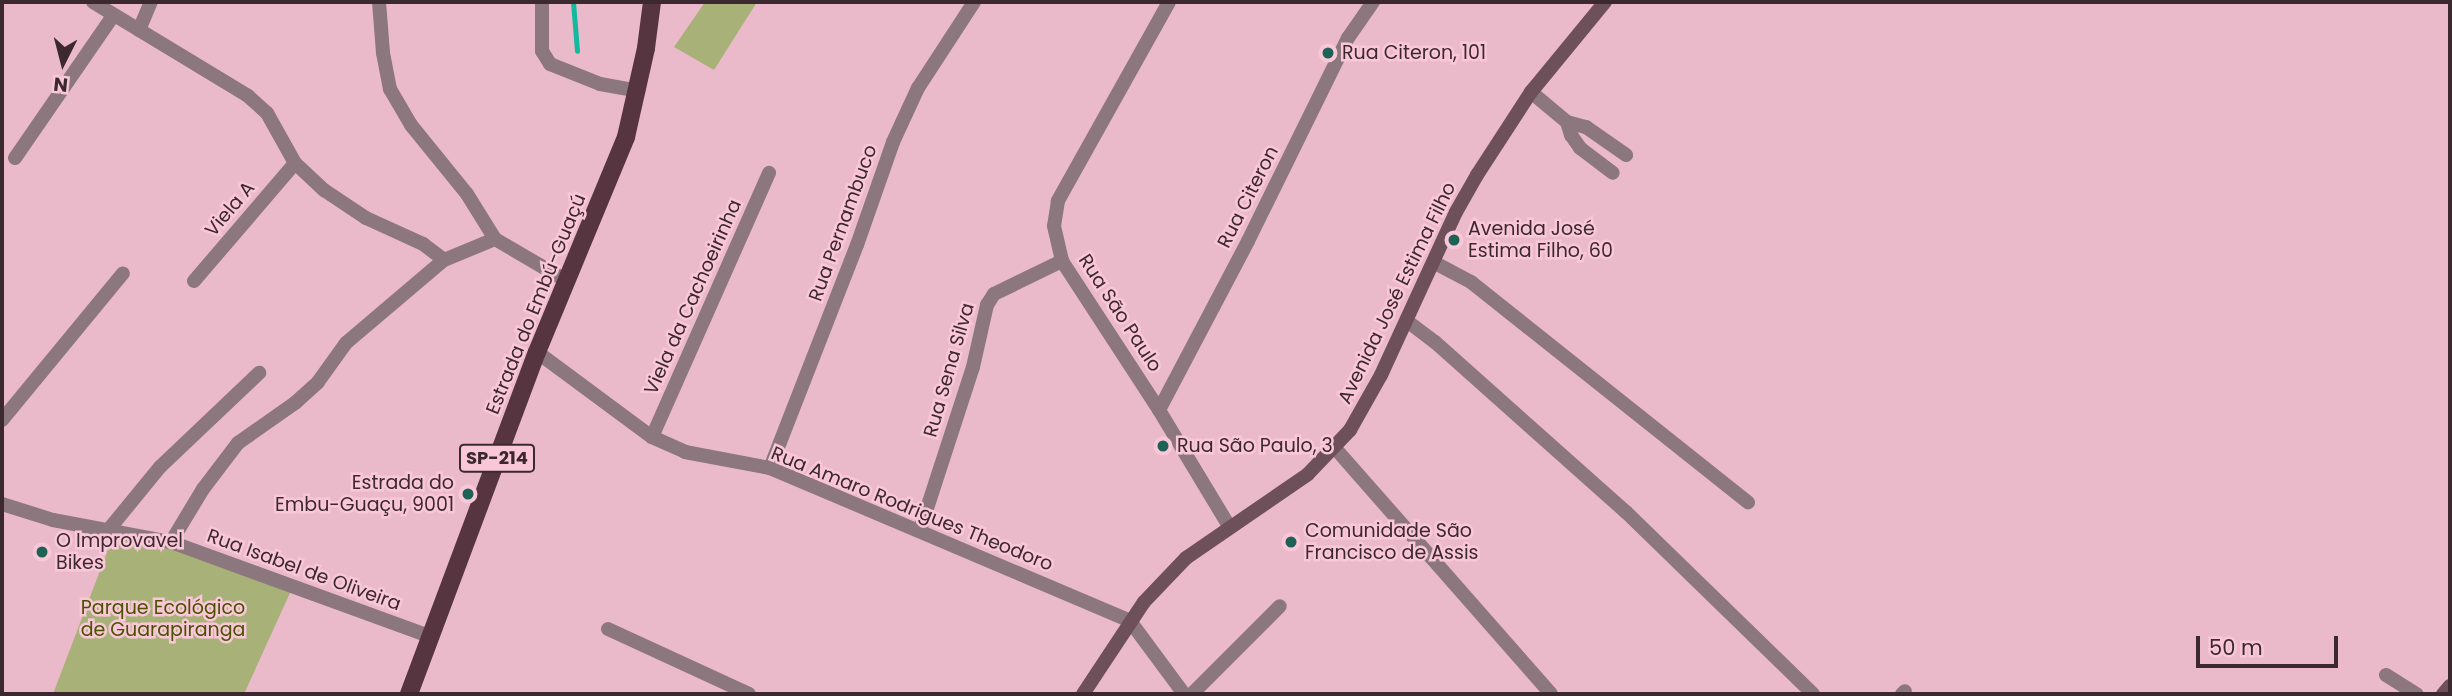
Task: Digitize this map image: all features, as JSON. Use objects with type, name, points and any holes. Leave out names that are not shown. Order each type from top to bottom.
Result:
[{"type":"main road","name":"Estrada do Embú-Guaçú","points":[[409,694],[537,352],[626,137],[638,91],[652,2]]},
{"type":"street","points":[[93,2],[248,96],[267,113],[295,163],[339,201],[379,225],[423,244],[444,260]]},
{"type":"street","points":[[139,30],[151,2]]},
{"type":"street","points":[[379,2],[383,53],[390,89],[411,125],[467,194],[495,239],[567,281]]},
{"type":"street","points":[[542,2],[542,51],[550,64],[600,84],[638,91]]},
{"type":"street","name":"Rua Pernambuco","points":[[771,468],[893,142],[918,88],[974,2]]},
{"type":"street","name":"Rua São Paulo","points":[[1169,2],[1058,201],[1054,226],[1062,261],[1159,410],[1229,526]]},
{"type":"street","name":"Rua Citeron","points":[[1159,410],[1248,241],[1348,38],[1373,2]]},
{"type":"street","name":"Avenida José Estima Filho","points":[[1083,694],[1130,621],[1185,558],[1308,474],[1335,448],[1365,406],[1435,263],[1456,212],[1477,175],[1531,92],[1605,2]]},
{"type":"street","points":[[15,158],[113,16]]},
{"type":"street","points":[[1531,92],[1567,122],[1586,127],[1626,155]]},
{"type":"street","points":[[1567,122],[1571,135],[1580,148],[1613,173]]},
{"type":"street","name":"Viela A","points":[[194,281],[295,163]]},
{"type":"street","name":"Viela da Cachoeirinha","points":[[652,437],[769,173]]},
{"type":"street","points":[[171,542],[204,489],[238,443],[295,404],[318,382],[346,343],[444,260],[495,239]]},
{"type":"street","name":"Rua Sena Silva","points":[[920,530],[973,367],[987,304],[994,294],[1062,261]]},
{"type":"street","points":[[1435,263],[1471,282],[1748,502]]},
{"type":"street","points":[[2,421],[123,273]]},
{"type":"street","points":[[1407,321],[1435,342],[1626,512],[1813,694]]},
{"type":"street","name":"Rua Amaro Rodrigues Theodoro","points":[[537,352],[652,437],[685,452],[771,468],[1130,621]]},
{"type":"street","points":[[110,528],[160,467],[259,373]]},
{"type":"street","points":[[1335,448],[1551,694]]},
{"type":"street","name":"Rua Isabel de Oliveira","points":[[2,504],[52,520],[110,528],[171,542],[429,636]]},
{"type":"street","points":[[1192,694],[1280,606]]},
{"type":"street","points":[[1130,621],[1184,694]]},
{"type":"street","points":[[608,629],[748,694]]},
{"type":"street","points":[[2386,675],[2416,694]]},
{"type":"street","points":[[2443,694],[2450,686]]},
{"type":"green space","points":[[705,2],[757,2],[714,70],[674,47]]},
{"type":"green space","name":"Parque Ecológico de Guarapiranga","points":[[114,534],[171,542],[265,575],[290,593],[244,694],[53,694]]},
{"type":"waterway","points":[[573,2],[577,51]]},
{"type":"place","name":"Rua Citeron, 101","points":[[1328,53]]},
{"type":"place","name":"Avenida José Estima Filho, 60","points":[[1454,240]]},
{"type":"place","name":"Rua São Paulo, 3","points":[[1163,446]]},
{"type":"place","name":"Estrada do Embu-Guaçu, 9001","points":[[468,494]]},
{"type":"place","name":"Comunidade São Francisco de Assis","points":[[1291,542]]},
{"type":"place","name":"O Improvavel Bikes","points":[[42,552]]}]
